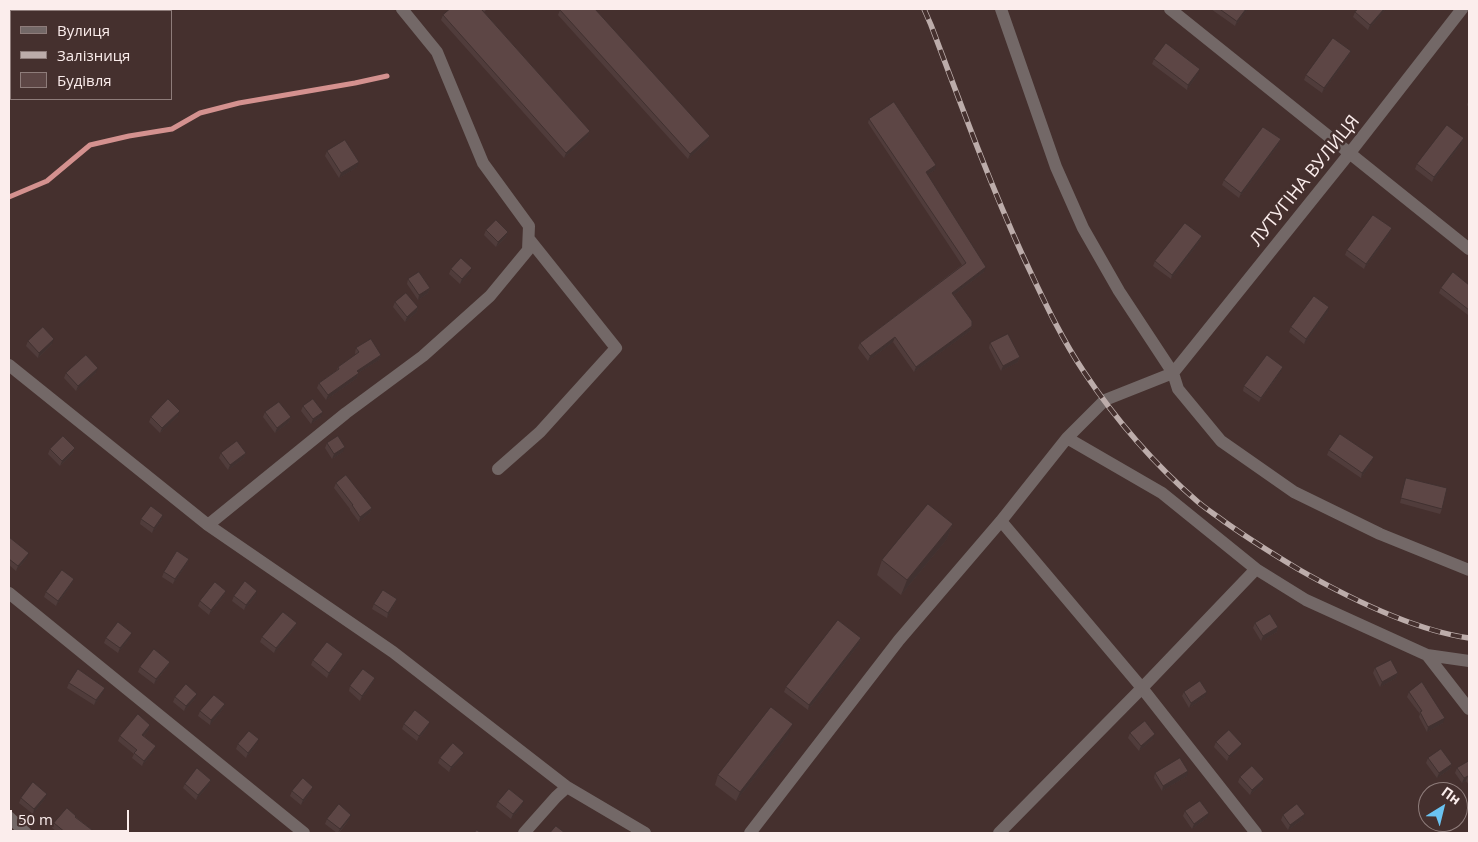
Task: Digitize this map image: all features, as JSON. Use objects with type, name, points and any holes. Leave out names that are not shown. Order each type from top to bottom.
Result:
[{"type":"street","points":[[208,525],[346,413],[423,356],[490,296],[528,250],[529,226],[483,163],[437,52],[402,9]]},
{"type":"street","points":[[1001,9],[1056,167],[1083,228],[1119,291],[1173,373],[1178,389],[1220,441],[1294,492],[1380,534],[1469,570]]},
{"type":"street","points":[[1170,9],[1469,249]]},
{"type":"street","name":"ЛУТУГІНА ВУЛИЦЯ","points":[[1173,373],[1350,154],[1462,9]]},
{"type":"street","points":[[498,469],[540,432],[616,348],[529,239]]},
{"type":"street","points":[[9,365],[208,525],[394,652],[567,787],[645,833]]},
{"type":"street","points":[[750,833],[899,640],[1001,520],[1067,438],[1105,400],[1173,373]]},
{"type":"street","points":[[1067,438],[1162,493],[1256,569],[1306,600],[1427,655],[1469,661]]},
{"type":"street","points":[[1001,520],[1142,688],[1256,833]]},
{"type":"street","points":[[999,833],[1256,569]]},
{"type":"street","points":[[9,593],[290,829],[304,833]]},
{"type":"street","points":[[1427,655],[1469,709]]},
{"type":"street","points":[[524,833],[567,787]]},
{"type":"street","points":[[9,818],[26,833]]},
{"type":"building","points":[[450,9],[483,9],[590,131],[566,153],[443,15]]},
{"type":"building","points":[[595,9],[710,136],[690,154],[560,10]]},
{"type":"building","points":[[1220,9],[1246,9],[1237,21]]},
{"type":"building","points":[[1358,9],[1384,9],[1370,25],[1355,12]]},
{"type":"building","points":[[1333,38],[1351,51],[1324,88],[1306,75]]},
{"type":"building","points":[[1166,43],[1200,69],[1188,85],[1154,59]]},
{"type":"building","points":[[894,102],[936,165],[926,172],[986,267],[952,293],[972,321],[972,326],[916,367],[895,337],[870,356],[860,343],[966,263],[869,119]]},
{"type":"building","points":[[1447,125],[1464,138],[1434,177],[1417,164]]},
{"type":"building","points":[[1263,127],[1281,139],[1241,193],[1224,180]]},
{"type":"building","points":[[345,140],[359,162],[341,173],[327,151]]},
{"type":"building","points":[[1373,215],[1392,228],[1366,264],[1347,250]]},
{"type":"building","points":[[496,220],[508,232],[498,242],[486,230]]},
{"type":"building","points":[[1185,223],[1202,236],[1172,275],[1155,261]]},
{"type":"building","points":[[461,258],[472,268],[462,279],[451,269]]},
{"type":"building","points":[[419,272],[430,288],[419,295],[408,279]]},
{"type":"building","points":[[1453,272],[1469,285],[1469,310],[1441,288]]},
{"type":"building","points":[[406,293],[418,307],[407,317],[395,302]]},
{"type":"building","points":[[1314,296],[1329,307],[1306,339],[1291,327]]},
{"type":"building","points":[[43,327],[54,339],[39,353],[28,341]]},
{"type":"building","points":[[1008,334],[1020,357],[1003,366],[990,343]]},
{"type":"building","points":[[371,339],[381,355],[357,371],[359,373],[328,395],[319,383],[359,352],[356,348]]},
{"type":"building","points":[[86,355],[98,368],[78,386],[66,373]]},
{"type":"building","points":[[1267,355],[1283,367],[1261,398],[1244,386]]},
{"type":"building","points":[[168,399],[180,411],[162,428],[151,417]]},
{"type":"building","points":[[313,399],[323,412],[313,419],[303,406]]},
{"type":"building","points":[[279,402],[291,417],[277,428],[265,412]]},
{"type":"building","points":[[1340,434],[1374,457],[1362,473],[1329,450]]},
{"type":"building","points":[[63,436],[75,448],[62,461],[50,449]]},
{"type":"building","points":[[338,436],[345,447],[334,454],[327,443]]},
{"type":"building","points":[[237,441],[246,453],[230,465],[221,453]]},
{"type":"building","points":[[346,475],[372,508],[360,517],[336,483]]},
{"type":"building","points":[[1406,478],[1447,488],[1442,509],[1401,498]]},
{"type":"building","points":[[928,504],[953,524],[907,580],[882,560]]},
{"type":"building","points":[[151,506],[163,515],[154,528],[141,519]]},
{"type":"building","points":[[9,537],[29,553],[18,566],[9,559]]},
{"type":"building","points":[[177,551],[189,559],[175,579],[164,572]]},
{"type":"building","points":[[62,570],[74,579],[58,601],[46,592]]},
{"type":"building","points":[[245,581],[257,591],[246,605],[234,596]]},
{"type":"building","points":[[215,582],[226,591],[211,610],[200,601]]},
{"type":"building","points":[[383,590],[397,599],[388,613],[374,604]]},
{"type":"building","points":[[283,612],[297,623],[276,648],[262,637]]},
{"type":"building","points":[[1270,614],[1278,627],[1263,636],[1255,623]]},
{"type":"building","points":[[838,620],[861,638],[809,705],[786,687]]},
{"type":"building","points":[[118,622],[132,633],[120,648],[106,638]]},
{"type":"building","points":[[327,642],[343,654],[329,673],[313,660]]},
{"type":"building","points":[[154,649],[170,662],[156,679],[140,667]]},
{"type":"building","points":[[1391,660],[1398,673],[1382,682],[1375,668]]},
{"type":"building","points":[[78,669],[105,688],[96,700],[69,683]]},
{"type":"building","points":[[363,669],[375,678],[362,696],[350,686]]},
{"type":"building","points":[[1200,681],[1207,692],[1191,703],[1184,692]]},
{"type":"building","points":[[1422,682],[1445,718],[1428,727],[1420,712],[1422,711],[1409,692]]},
{"type":"building","points":[[186,684],[197,694],[186,706],[175,697]]},
{"type":"building","points":[[214,695],[225,704],[211,720],[200,711]]},
{"type":"building","points":[[771,707],[793,724],[740,792],[718,775]]},
{"type":"building","points":[[415,710],[430,722],[419,736],[404,724]]},
{"type":"building","points":[[138,714],[150,725],[142,735],[156,746],[144,761],[134,753],[137,750],[120,736]]},
{"type":"building","points":[[1145,721],[1155,734],[1141,746],[1130,733]]},
{"type":"building","points":[[1229,730],[1242,744],[1229,756],[1216,742]]},
{"type":"building","points":[[249,731],[259,739],[248,753],[238,744]]},
{"type":"building","points":[[453,743],[464,753],[451,767],[440,758]]},
{"type":"building","points":[[1441,749],[1452,764],[1439,773],[1428,758]]},
{"type":"building","points":[[1180,758],[1188,771],[1163,786],[1155,773]]},
{"type":"building","points":[[1469,761],[1469,777],[1464,778],[1457,768]]},
{"type":"building","points":[[1252,766],[1264,779],[1252,790],[1240,777]]},
{"type":"building","points":[[197,768],[211,780],[198,795],[185,784]]},
{"type":"building","points":[[303,778],[313,787],[303,800],[292,791]]},
{"type":"building","points":[[33,782],[47,794],[34,809],[21,798]]},
{"type":"building","points":[[509,789],[524,801],[513,814],[498,802]]},
{"type":"building","points":[[1200,801],[1209,813],[1194,824],[1185,811]]},
{"type":"building","points":[[339,804],[351,815],[340,829],[327,819]]},
{"type":"building","points":[[1297,804],[1305,814],[1290,825],[1283,815]]},
{"type":"building","points":[[67,808],[75,817],[96,833],[66,833],[54,823]]},
{"type":"building","points":[[556,826],[565,833],[550,833]]},
{"type":"waterway","points":[[9,197],[47,181],[90,145],[172,129],[200,113],[239,103],[387,76]]},
{"type":"railway","points":[[924,9],[998,197],[1043,299],[1066,344],[1084,372],[1136,441],[1201,505],[1298,569],[1359,601],[1403,620],[1426,628],[1469,638]]}]
